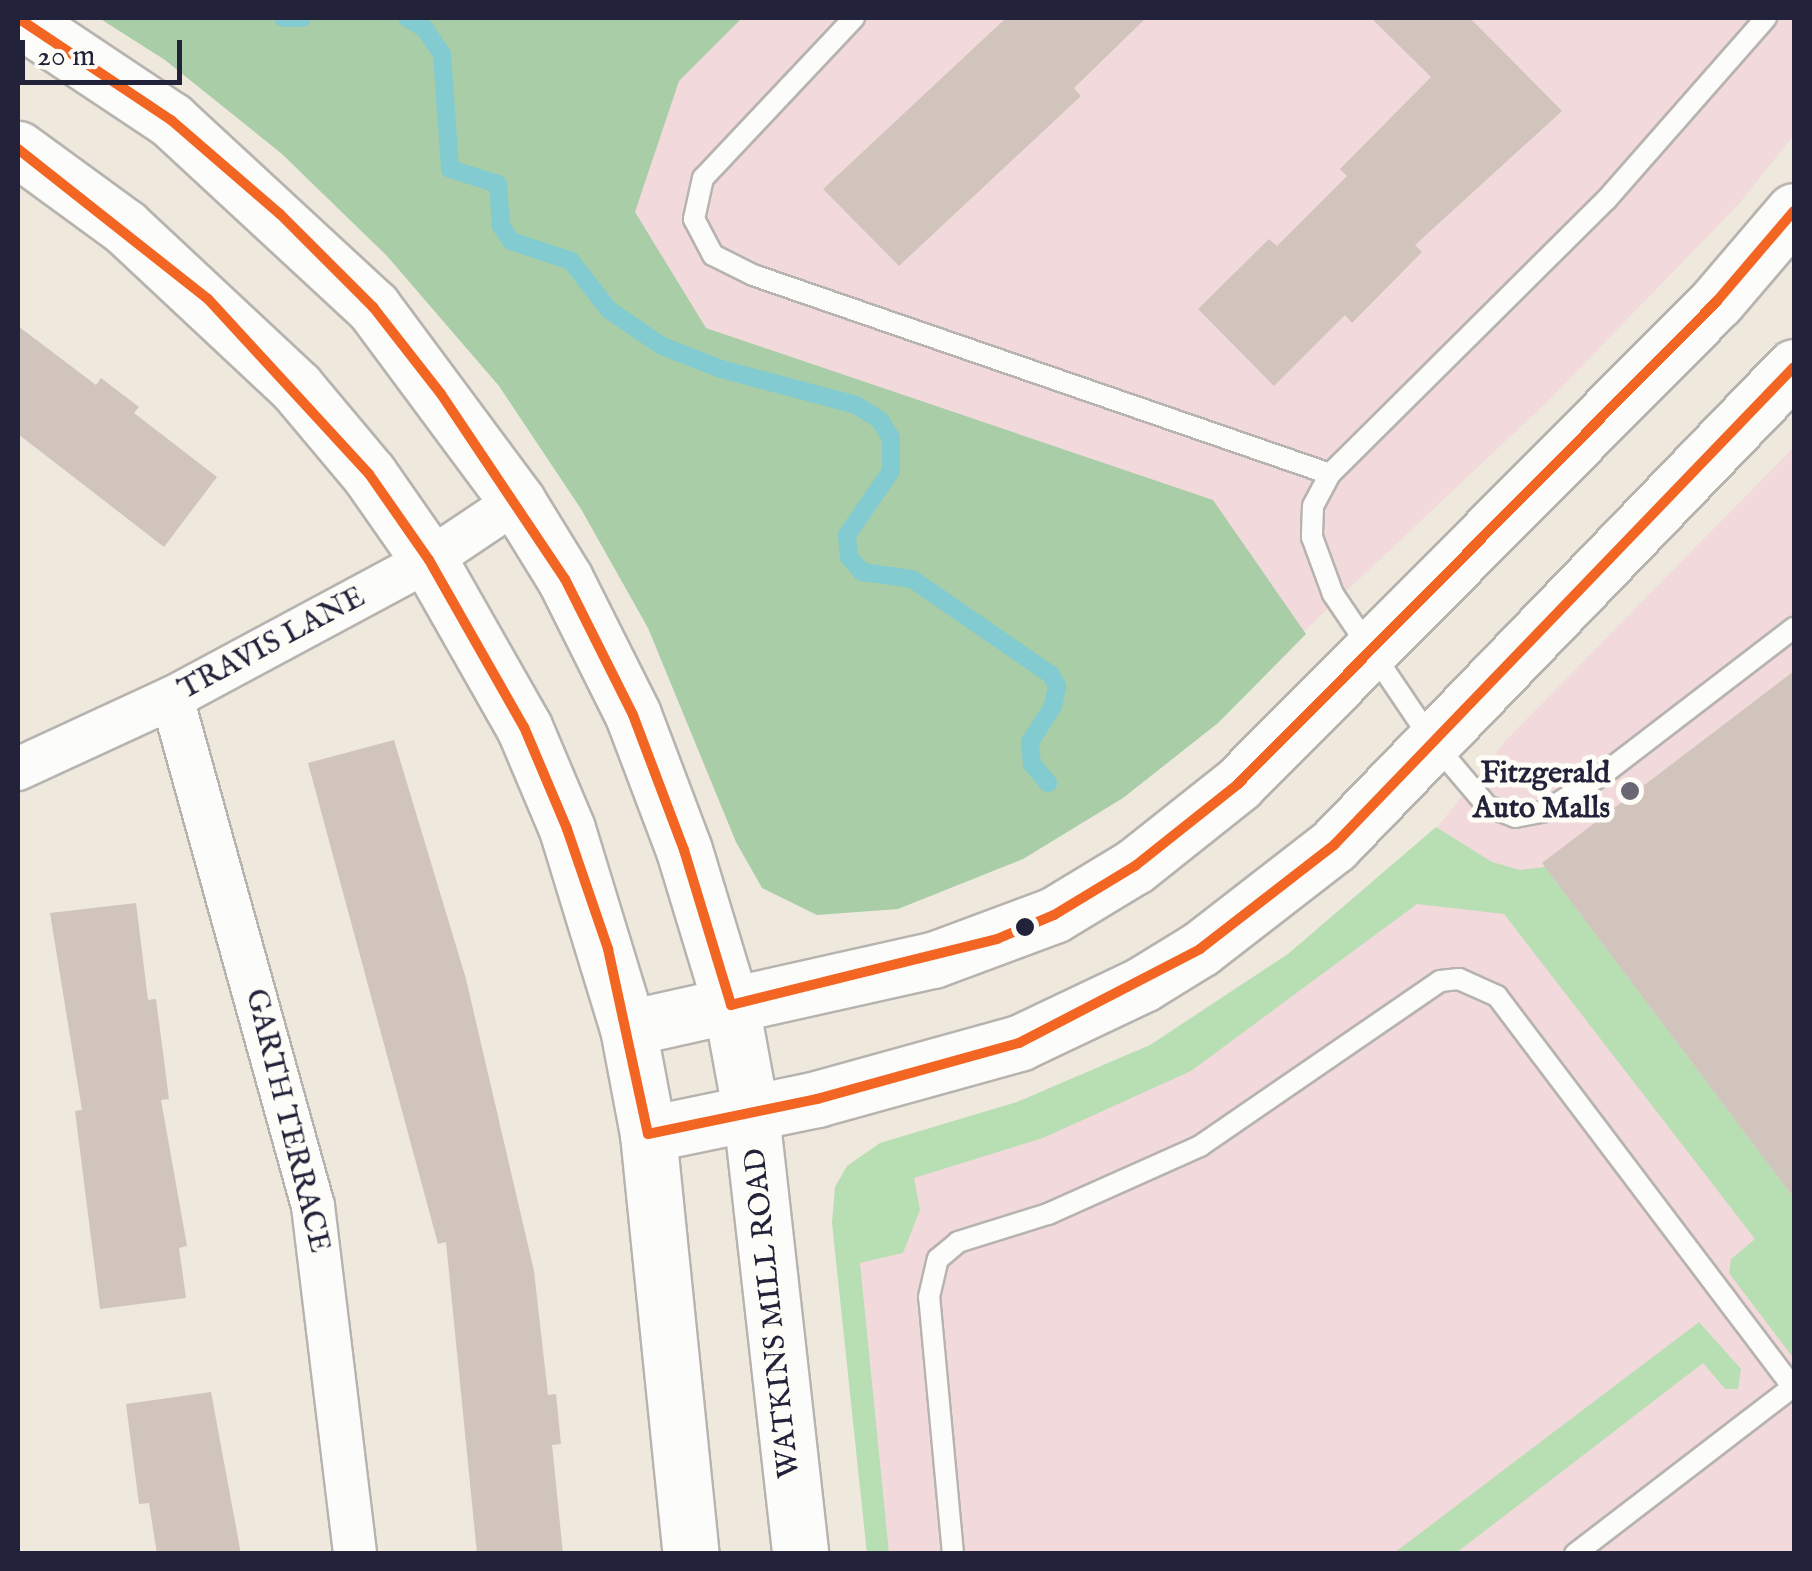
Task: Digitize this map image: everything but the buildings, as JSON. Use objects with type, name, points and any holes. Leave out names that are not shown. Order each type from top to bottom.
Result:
[{"type":"street","name":"WATKINS MILL ROAD","points":[[18,18],[171,120],[280,214],[373,307],[517,500],[565,579],[632,715],[684,850],[730,1006],[752,1114],[800,1554]]},
{"type":"street","points":[[18,149],[125,227],[208,299],[369,474],[428,560],[524,727],[573,846],[628,1028],[648,1134],[691,1554]]},
{"type":"street","points":[[628,1028],[933,960],[1054,915],[1135,866],[1238,784],[1717,301],[1794,211]]},
{"type":"street","points":[[648,1134],[752,1114],[1019,1043],[1144,984],[1334,844],[1790,384]]},
{"type":"street","name":"TRAVIS LANE","points":[[18,769],[172,698],[428,560],[517,500]]},
{"type":"street","name":"GARTH TERRACE","points":[[172,698],[312,1206],[355,1554]]},
{"type":"lane","points":[[854,18],[702,178],[694,219],[713,255],[753,275],[1330,474]]},
{"type":"lane","points":[[1766,18],[1606,200],[1330,474],[1313,506],[1314,553],[1370,651],[1432,742],[1487,806],[1530,816],[1606,772],[1794,628]]},
{"type":"lane","points":[[953,1554],[929,1297],[938,1259],[958,1242],[1048,1214],[1200,1146],[1440,981],[1459,980],[1496,996],[1794,1388],[1576,1554]]},
{"type":"shaded area","points":[[600,18],[1794,18],[1794,135],[1738,205],[1547,402],[1266,667],[739,832]]},
{"type":"shaded area","points":[[1794,447],[1794,1553],[872,1553],[854,1381],[857,1166],[1098,1076],[1278,971],[1424,844],[1507,739]]},
{"type":"green space","points":[[99,18],[742,18],[679,81],[635,212],[706,328],[1213,500],[1306,634],[1218,723],[1123,798],[1023,859],[898,909],[817,915],[762,888],[736,842],[648,628],[581,509],[499,386],[387,256],[282,154],[165,60]]},
{"type":"green space","points":[[1436,827],[1492,862],[1520,870],[1545,867],[1794,1198],[1794,1359],[1729,1273],[1731,1259],[1755,1239],[1504,914],[1417,904],[1191,1071],[1043,1138],[914,1178],[920,1210],[903,1253],[860,1263],[889,1553],[867,1554],[832,1223],[835,1187],[847,1166],[880,1143],[1017,1102],[1150,1045],[1288,954]]},
{"type":"green space","points":[[1699,1322],[1741,1369],[1738,1389],[1725,1389],[1703,1363],[1456,1553],[1394,1553]]},
{"type":"waterway","points":[[283,18],[302,18]]},
{"type":"waterway","points":[[407,18],[425,29],[442,54],[450,169],[498,184],[501,226],[511,241],[571,261],[609,310],[662,346],[721,369],[856,405],[880,420],[891,438],[891,471],[847,535],[849,557],[862,572],[912,579],[1051,675],[1057,686],[1053,706],[1030,742],[1032,764],[1048,783]]},
{"type":"transit line","points":[[18,18],[171,120],[280,214],[373,307],[441,394],[565,579],[633,715],[684,850],[731,1005],[997,939],[1054,915],[1135,866],[1238,784],[1717,301],[1794,211]]},
{"type":"transit line","points":[[18,149],[208,299],[369,474],[429,560],[524,727],[567,829],[608,949],[648,1134],[817,1099],[1019,1043],[1200,949],[1334,845],[1794,367]]},
{"type":"place","name":"Fitzgerald Auto Malls","points":[[1630,791]]}]
